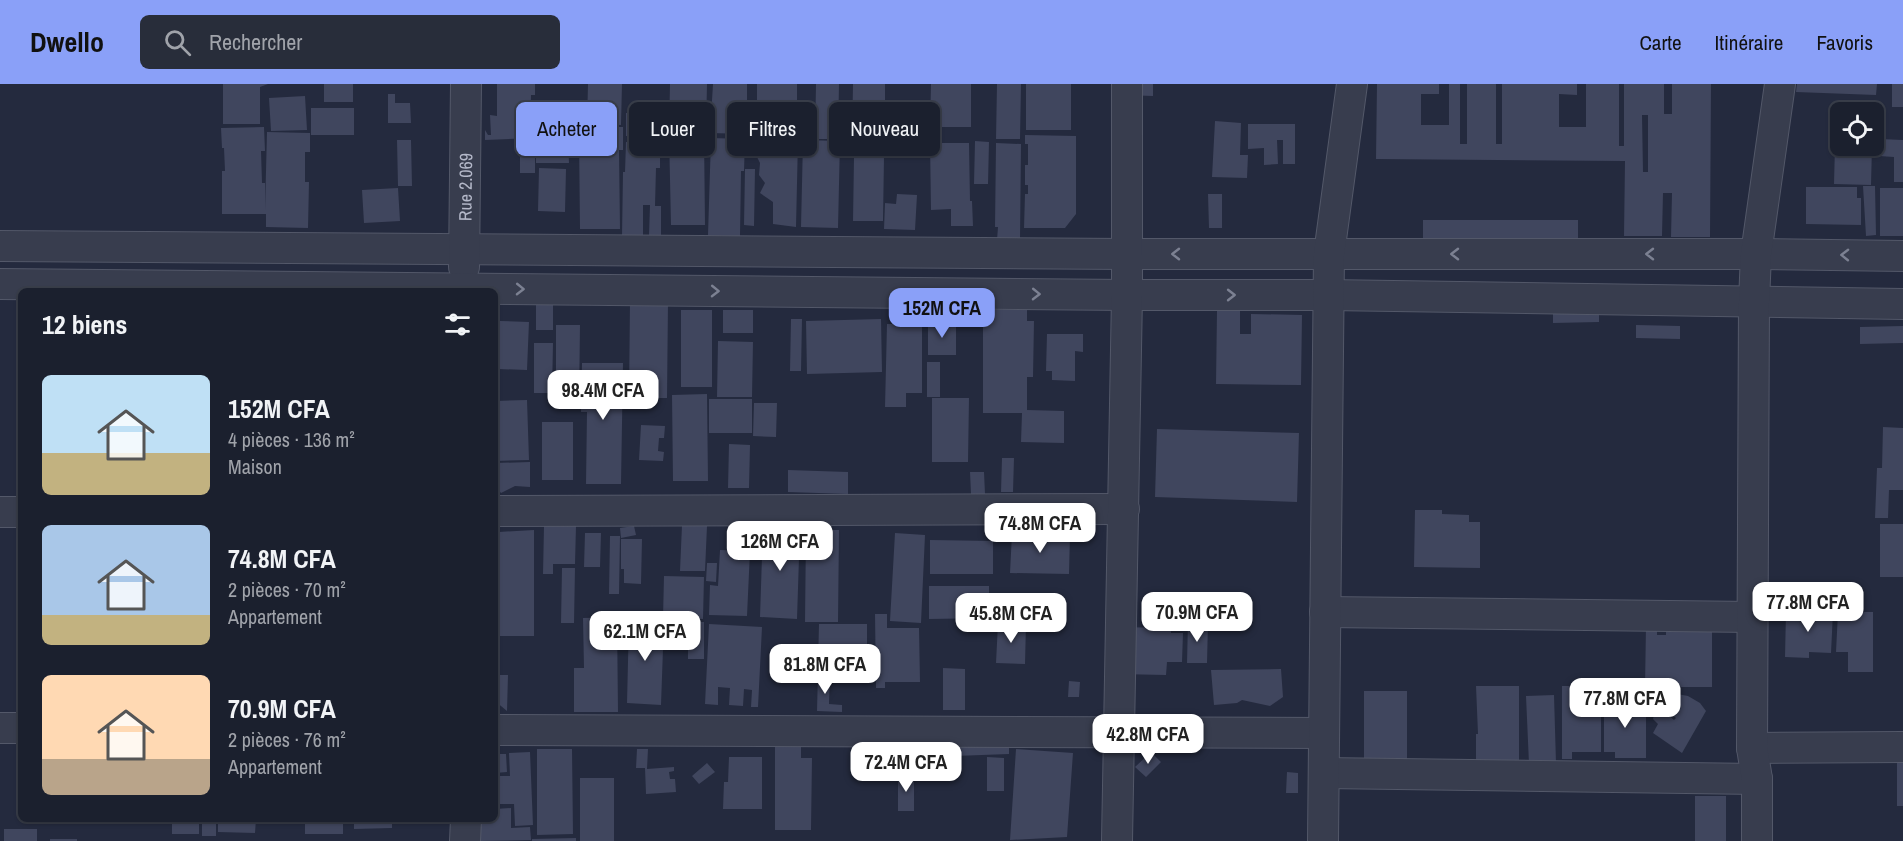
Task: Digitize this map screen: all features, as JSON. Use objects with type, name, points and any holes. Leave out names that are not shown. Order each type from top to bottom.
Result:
[{"type":"street","name":"Rue 2.069","points":[[464,288],[466,84]]},
{"type":"street","points":[[1117,841],[1127,294],[1127,84]]},
{"type":"street","points":[[1323,841],[1329,254],[1352,84]]},
{"type":"street","points":[[1757,841],[1757,779],[1752,748],[1754,302],[1756,254],[1780,84]]},
{"type":"street","points":[[0,246],[1126,254],[1903,256]]},
{"type":"street","points":[[0,284],[309,288]]},
{"type":"street","points":[[498,290],[1328,294],[1903,304]]},
{"type":"street","points":[[498,511],[1124,509]]},
{"type":"street","points":[[0,512],[18,512]]},
{"type":"street","points":[[1325,612],[1752,617]]},
{"type":"street","points":[[0,728],[18,728]]},
{"type":"street","points":[[498,730],[1324,733]]},
{"type":"street","points":[[1752,748],[1903,747]]},
{"type":"street","points":[[1324,773],[1757,779]]},
{"type":"street","points":[[465,822],[465,841]]},
{"type":"building","points":[[223,84],[268,84],[260,87],[260,124],[223,124]]},
{"type":"building","points":[[324,84],[353,84],[353,102],[324,102]]},
{"type":"building","points":[[497,84],[535,84],[535,95],[531,95],[531,102],[516,102],[516,139],[485,140],[485,130],[488,135],[491,135],[490,115],[497,116]]},
{"type":"building","points":[[588,84],[622,84],[621,125],[617,125],[617,102],[588,102]]},
{"type":"building","points":[[670,84],[707,84],[707,102],[670,102]]},
{"type":"building","points":[[713,84],[747,84],[747,102],[727,102],[727,133],[715,133],[715,102],[712,102]]},
{"type":"building","points":[[757,84],[797,84],[797,102],[757,102]]},
{"type":"building","points":[[816,84],[839,84],[839,102],[829,102],[829,139],[817,139]]},
{"type":"building","points":[[853,84],[885,84],[885,102],[853,102]]},
{"type":"building","points":[[931,84],[971,84],[971,127],[940,127],[940,102],[931,102]]},
{"type":"building","points":[[997,84],[1021,84],[1020,139],[996,139]]},
{"type":"building","points":[[1026,84],[1071,84],[1071,130],[1026,130]]},
{"type":"building","points":[[1123,84],[1153,84],[1153,96],[1123,95]]},
{"type":"building","points":[[1377,84],[1439,84],[1439,94],[1421,94],[1421,125],[1449,125],[1449,84],[1460,84],[1460,144],[1467,144],[1467,84],[1496,84],[1496,144],[1502,144],[1502,84],[1577,84],[1577,95],[1559,94],[1559,127],[1586,127],[1586,84],[1619,84],[1619,146],[1624,146],[1624,84],[1664,84],[1664,114],[1672,114],[1672,84],[1711,84],[1710,237],[1671,237],[1672,193],[1663,193],[1662,236],[1624,236],[1625,161],[1376,159]],"holes":[[[1642,115],[1648,115],[1648,172],[1643,172]]]},
{"type":"building","points":[[1797,84],[1877,84],[1876,95],[1796,92]]},
{"type":"building","points":[[1892,84],[1903,84],[1903,107],[1892,107]]},
{"type":"building","points":[[388,94],[395,94],[395,103],[410,103],[411,123],[388,123]]},
{"type":"building","points":[[305,96],[307,130],[271,131],[269,98]]},
{"type":"building","points":[[311,108],[354,108],[354,135],[311,135]]},
{"type":"building","points":[[626,113],[629,113],[629,136],[626,136]]},
{"type":"building","points":[[1215,121],[1241,123],[1240,155],[1248,155],[1247,178],[1212,177]]},
{"type":"building","points":[[1248,124],[1295,124],[1295,164],[1283,164],[1283,140],[1277,140],[1278,164],[1264,165],[1264,148],[1248,149]]},
{"type":"building","points":[[264,127],[265,151],[261,151],[262,183],[265,183],[265,210],[267,132],[310,133],[310,152],[305,152],[305,182],[309,182],[308,228],[266,227],[266,214],[222,214],[222,171],[225,171],[221,128]]},
{"type":"building","points":[[617,127],[623,127],[623,150],[619,150],[620,229],[580,229],[579,156],[617,156]]},
{"type":"building","points":[[1025,135],[1076,136],[1076,214],[1065,228],[1024,228],[1025,194],[1028,194],[1028,185],[1025,185],[1025,165],[1028,165],[1028,144],[1025,144]]},
{"type":"building","points":[[715,138],[727,138],[727,156],[744,156],[744,171],[741,171],[740,236],[708,235],[710,156],[715,156]]},
{"type":"building","points":[[1884,139],[1903,140],[1903,182],[1894,182],[1894,157],[1879,156],[1884,156]]},
{"type":"building","points":[[397,140],[411,140],[412,186],[398,186]]},
{"type":"building","points":[[817,140],[829,141],[829,156],[840,156],[838,228],[801,227],[803,156],[817,156]]},
{"type":"building","points":[[975,141],[989,142],[988,184],[974,184]]},
{"type":"building","points":[[626,142],[629,142],[629,156],[660,156],[660,168],[656,168],[655,206],[661,206],[661,236],[649,236],[650,205],[643,205],[643,236],[622,236],[623,172],[625,172]]},
{"type":"building","points":[[940,143],[969,143],[973,226],[951,226],[951,209],[931,210],[930,156],[940,156]]},
{"type":"building","points":[[996,143],[1021,144],[1020,240],[997,240],[998,227],[995,227]]},
{"type":"building","points":[[520,156],[535,156],[535,173],[520,173]]},
{"type":"building","points":[[536,156],[569,156],[569,163],[536,163]]},
{"type":"building","points":[[669,156],[704,156],[705,225],[671,225]]},
{"type":"building","points":[[756,156],[798,156],[796,227],[773,224],[773,202],[760,193],[765,183],[759,175],[760,163]]},
{"type":"building","points":[[1835,156],[1872,156],[1871,185],[1834,184]]},
{"type":"building","points":[[854,157],[884,157],[883,221],[853,221]]},
{"type":"building","points":[[539,168],[566,169],[565,212],[538,211]]},
{"type":"building","points":[[745,169],[755,169],[754,226],[744,225]]},
{"type":"building","points":[[1863,186],[1875,186],[1876,235],[1866,236]]},
{"type":"building","points":[[1806,187],[1857,187],[1857,198],[1861,198],[1861,225],[1806,224]]},
{"type":"building","points":[[398,188],[400,221],[364,223],[362,190]]},
{"type":"building","points":[[1880,188],[1903,188],[1903,236],[1880,236]]},
{"type":"building","points":[[897,194],[917,195],[915,230],[884,229],[885,203],[896,204]]},
{"type":"building","points":[[1208,194],[1222,194],[1222,228],[1209,228]]},
{"type":"building","points":[[1423,220],[1578,220],[1578,241],[1423,241]]},
{"type":"building","points":[[630,301],[668,302],[667,398],[629,398]]},
{"type":"building","points":[[536,304],[553,304],[553,330],[536,330]]},
{"type":"building","points":[[681,310],[712,310],[712,387],[681,387]]},
{"type":"building","points":[[723,310],[753,310],[753,333],[723,333]]},
{"type":"building","points":[[983,310],[1027,310],[1027,321],[1034,321],[1033,377],[1027,377],[1027,410],[1064,411],[1064,443],[1021,442],[1022,413],[983,413]]},
{"type":"building","points":[[1217,311],[1240,311],[1240,334],[1251,334],[1251,314],[1302,315],[1301,385],[1216,384]]},
{"type":"building","points":[[1599,311],[1599,322],[1553,323],[1553,312]]},
{"type":"building","points":[[791,319],[802,319],[801,371],[790,371]]},
{"type":"building","points":[[881,319],[882,372],[807,374],[806,321]]},
{"type":"building","points":[[500,321],[529,322],[527,370],[498,369]]},
{"type":"building","points":[[928,323],[956,323],[956,355],[928,355]]},
{"type":"building","points":[[887,324],[922,324],[922,393],[906,393],[906,407],[885,407]]},
{"type":"building","points":[[556,325],[580,325],[579,405],[556,390]]},
{"type":"building","points":[[1636,325],[1680,326],[1680,339],[1636,338]]},
{"type":"building","points":[[1903,326],[1903,343],[1860,344],[1860,327]]},
{"type":"building","points":[[1047,334],[1083,334],[1083,352],[1075,351],[1075,381],[1052,380],[1052,371],[1046,371]]},
{"type":"building","points":[[718,341],[753,342],[752,397],[717,397]]},
{"type":"building","points":[[534,343],[553,343],[552,393],[534,393]]},
{"type":"building","points":[[927,362],[940,362],[940,397],[927,397]]},
{"type":"building","points":[[582,363],[623,363],[621,484],[586,484],[587,412],[581,412]]},
{"type":"building","points":[[707,394],[708,481],[673,481],[672,395]]},
{"type":"building","points":[[932,398],[969,398],[968,462],[932,462]]},
{"type":"building","points":[[709,399],[752,399],[752,433],[709,433]]},
{"type":"building","points":[[527,400],[529,460],[498,461],[498,401]]},
{"type":"building","points":[[754,403],[777,403],[776,437],[753,436]]},
{"type":"building","points":[[542,422],[573,422],[573,480],[542,480]]},
{"type":"building","points":[[641,425],[665,426],[664,438],[659,438],[658,451],[664,452],[663,461],[639,460]]},
{"type":"building","points":[[1883,427],[1903,428],[1903,490],[1889,490],[1888,518],[1875,518],[1877,468],[1882,468]]},
{"type":"building","points":[[1157,429],[1299,433],[1297,502],[1155,497]]},
{"type":"building","points":[[729,444],[750,445],[749,488],[728,488]]},
{"type":"building","points":[[1002,458],[1014,458],[1013,492],[1001,492]]},
{"type":"building","points":[[530,462],[530,487],[515,486],[501,493],[498,490],[498,463]]},
{"type":"building","points":[[788,470],[848,472],[848,494],[788,492]]},
{"type":"building","points":[[970,472],[984,472],[985,494],[971,494]]},
{"type":"building","points":[[1415,510],[1442,510],[1442,514],[1469,515],[1469,522],[1480,522],[1480,568],[1414,567]]},
{"type":"building","points":[[1880,524],[1903,524],[1903,577],[1880,577]]},
{"type":"building","points":[[682,525],[707,526],[705,571],[680,571]]},
{"type":"building","points":[[544,526],[576,526],[575,564],[553,564],[553,574],[543,574]]},
{"type":"building","points":[[634,526],[636,535],[621,538],[620,528]]},
{"type":"building","points":[[763,526],[800,527],[797,619],[760,617]]},
{"type":"building","points":[[534,530],[534,636],[498,636],[499,532]]},
{"type":"building","points":[[806,530],[839,530],[838,622],[805,622]]},
{"type":"building","points":[[585,533],[601,533],[600,567],[584,567]]},
{"type":"building","points":[[895,533],[925,535],[921,623],[890,621]]},
{"type":"building","points":[[1012,533],[1070,534],[1069,574],[1010,573]]},
{"type":"building","points":[[610,536],[620,536],[619,594],[609,594]]},
{"type":"building","points":[[621,539],[642,539],[641,584],[624,583],[624,569],[621,569]]},
{"type":"building","points":[[930,540],[993,541],[993,574],[930,574]]},
{"type":"building","points":[[720,550],[750,551],[747,616],[709,615],[710,585],[718,586]]},
{"type":"building","points":[[707,563],[717,563],[716,582],[706,581]]},
{"type":"building","points":[[562,568],[575,568],[574,623],[561,623]]},
{"type":"building","points":[[664,576],[704,577],[703,619],[663,618]]},
{"type":"building","points":[[929,586],[989,586],[989,618],[929,619]]},
{"type":"building","points":[[1035,602],[1049,603],[1048,625],[1033,624]]},
{"type":"building","points":[[1786,611],[1833,612],[1831,653],[1809,652],[1809,658],[1785,657]]},
{"type":"building","points":[[1838,612],[1873,612],[1873,672],[1848,672],[1848,652],[1836,652]]},
{"type":"building","points":[[875,614],[887,614],[887,628],[919,628],[920,682],[885,682],[885,688],[876,688]]},
{"type":"building","points":[[617,617],[618,712],[574,712],[574,668],[584,668],[583,618]]},
{"type":"building","points":[[629,620],[664,621],[661,705],[627,703]]},
{"type":"building","points":[[688,622],[704,622],[704,659],[688,659]]},
{"type":"building","points":[[1188,622],[1208,623],[1207,663],[1187,663]]},
{"type":"building","points":[[998,623],[1026,624],[1025,664],[996,663]]},
{"type":"building","points":[[709,624],[762,627],[758,707],[751,707],[752,690],[744,689],[743,706],[729,705],[730,688],[718,687],[718,705],[705,704]]},
{"type":"building","points":[[819,624],[867,624],[867,671],[857,671],[857,650],[831,650],[831,664],[818,664]]},
{"type":"building","points":[[1646,625],[1657,625],[1657,635],[1666,635],[1666,632],[1712,632],[1712,687],[1645,687]]},
{"type":"building","points":[[1119,627],[1171,628],[1171,633],[1183,633],[1182,662],[1167,662],[1166,675],[1118,674]]},
{"type":"building","points":[[943,668],[965,669],[965,710],[943,710]]},
{"type":"building","points":[[1281,669],[1283,697],[1270,706],[1242,700],[1237,703],[1214,705],[1211,670]]},
{"type":"building","points":[[818,672],[830,673],[829,704],[842,705],[842,712],[817,711]]},
{"type":"building","points":[[498,675],[508,675],[507,711],[498,704]]},
{"type":"building","points":[[1069,681],[1080,682],[1079,697],[1068,697]]},
{"type":"building","points":[[1476,686],[1519,686],[1519,765],[1476,764],[1476,734],[1478,734]]},
{"type":"building","points":[[1562,686],[1601,686],[1601,752],[1572,752],[1572,759],[1562,759]]},
{"type":"building","points":[[1364,691],[1407,691],[1407,760],[1364,760]]},
{"type":"building","points":[[1672,693],[1688,696],[1700,703],[1706,711],[1682,753],[1653,733],[1658,724],[1653,719],[1659,707],[1674,720],[1676,718],[1661,706],[1660,700],[1663,695],[1669,697]]},
{"type":"building","points":[[1554,695],[1556,763],[1529,764],[1526,696]]},
{"type":"building","points":[[1604,701],[1646,702],[1646,758],[1615,758],[1615,752],[1604,752]]},
{"type":"building","points":[[1009,736],[1009,754],[955,756],[954,737]]},
{"type":"building","points":[[775,742],[801,743],[801,758],[812,758],[811,830],[775,830]]},
{"type":"building","points":[[537,749],[572,749],[573,834],[537,835]]},
{"type":"building","points":[[637,749],[648,749],[647,769],[674,767],[674,771],[669,772],[670,779],[675,779],[676,792],[646,794],[645,768],[636,768]]},
{"type":"building","points":[[1016,749],[1073,753],[1067,837],[1010,840]]},
{"type":"building","points":[[530,752],[533,825],[515,826],[514,804],[498,804],[498,776],[510,776],[509,753]]},
{"type":"building","points":[[1151,752],[1161,762],[1146,777],[1135,767]]},
{"type":"building","points":[[498,754],[506,754],[507,772],[498,773]]},
{"type":"building","points":[[729,757],[762,757],[762,809],[723,809],[724,782],[728,782]]},
{"type":"building","points":[[987,757],[1004,758],[1004,791],[987,791]]},
{"type":"building","points":[[1897,759],[1903,759],[1903,806],[1897,806]]},
{"type":"building","points":[[707,763],[715,772],[699,784],[692,776]]},
{"type":"building","points":[[1287,772],[1298,773],[1298,793],[1286,793]]},
{"type":"building","points":[[898,775],[914,775],[914,811],[898,811]]},
{"type":"building","points":[[580,778],[614,778],[614,841],[580,841]]},
{"type":"building","points":[[1695,796],[1726,796],[1726,841],[1695,841]]},
{"type":"building","points":[[511,808],[511,828],[530,827],[531,840],[481,841],[480,822],[498,822],[498,809]]},
{"type":"building","points":[[172,822],[199,822],[199,834],[172,834]]},
{"type":"building","points":[[202,822],[216,822],[216,836],[202,836]]},
{"type":"building","points":[[218,822],[256,822],[255,833],[218,832]]},
{"type":"building","points":[[305,822],[343,822],[343,834],[305,834]]},
{"type":"building","points":[[354,822],[392,822],[392,828],[354,829]]},
{"type":"building","points":[[4,829],[37,829],[37,841],[4,841]]},
{"type":"building","points":[[576,838],[576,841],[532,841],[532,839]]},
{"type":"building","points":[[50,839],[77,839],[77,841],[50,841]]}]
